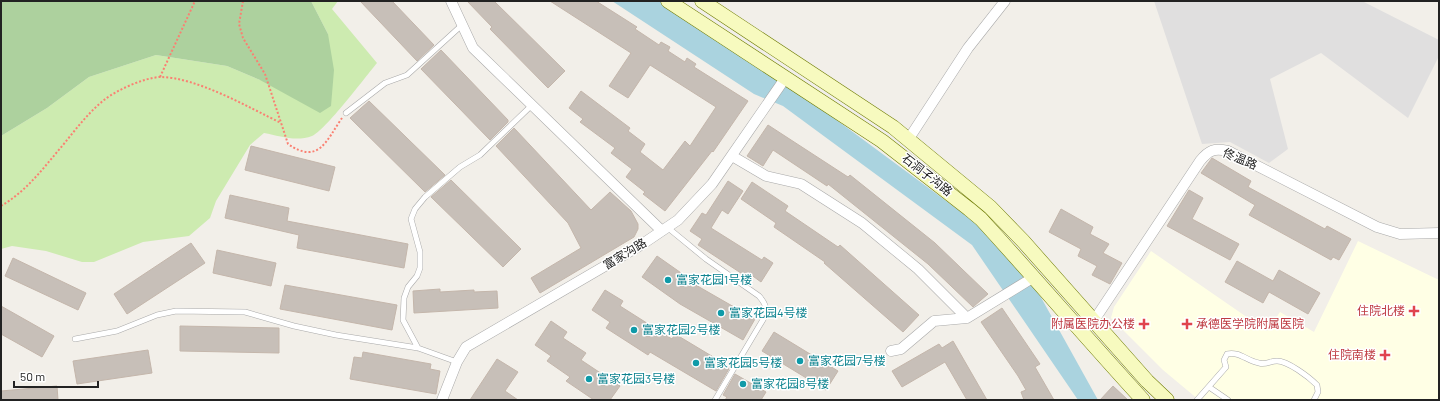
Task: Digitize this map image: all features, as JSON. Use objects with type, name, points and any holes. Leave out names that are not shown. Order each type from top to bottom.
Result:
[{"type":"main road","name":"石洞子沟路","points":[[668,1],[785,79],[882,141],[981,219],[1031,278],[1143,400]]},
{"type":"main road","name":"石洞子沟路","points":[[702,1],[880,118],[990,207],[1023,241],[1093,322],[1147,381],[1167,400]]},
{"type":"street","points":[[451,1],[473,48],[664,229]]},
{"type":"street","points":[[908,140],[968,48],[1004,1]]},
{"type":"street","name":"富家沟路","points":[[442,400],[457,362],[466,347],[641,245],[678,220],[712,184],[785,79]]},
{"type":"street","name":"佟温路","points":[[1093,322],[1200,161],[1207,152],[1217,149],[1228,151],[1378,227],[1400,234],[1439,233]]},
{"type":"street","points":[[732,156],[766,176],[801,184],[862,223],[918,269],[967,318]]},
{"type":"street","points":[[891,351],[901,349],[934,321],[967,318],[1031,278]]},
{"type":"lane","points":[[346,113],[385,83],[407,75],[462,25]]},
{"type":"lane","points":[[418,348],[403,320],[404,298],[408,287],[417,276],[420,268],[420,252],[411,219],[415,209],[424,197],[460,167],[480,155],[532,105]]},
{"type":"lane","points":[[664,229],[759,296],[767,309],[764,318],[715,400]]},
{"type":"lane","points":[[75,339],[117,331],[157,316],[176,311],[245,312],[294,326],[336,335],[418,348],[457,362]]},
{"type":"lane","points":[[1197,400],[1226,368],[1224,360],[1227,354],[1233,353],[1258,363],[1266,364],[1274,361],[1283,361],[1317,384],[1318,392],[1314,400]]},
{"type":"lane","points":[[1209,387],[1228,400]]},
{"type":"path","points":[[160,77],[195,1]]},
{"type":"path","points":[[243,1],[239,24],[243,38],[264,74],[288,144],[296,149],[308,152],[318,151],[326,143],[346,113]]},
{"type":"path","points":[[1,206],[24,189],[91,112],[105,99],[143,79],[160,77],[185,81],[221,94],[281,123]]},
{"type":"shaded area","points":[[1154,1],[1362,1],[1439,40],[1439,56],[1408,118],[1321,53],[1270,79],[1288,149],[1269,163],[1230,142],[1202,144]]},
{"type":"shaded area","name":"承德医学院附属医院","points":[[1358,241],[1439,280],[1439,400],[1199,400],[1163,370],[1111,318],[1114,307],[1151,251],[1267,331],[1280,312],[1314,332]]},
{"type":"green space","points":[[1,1],[311,1],[328,34],[334,70],[331,106],[320,113],[260,80],[227,66],[156,55],[89,77],[47,108],[1,136]]},
{"type":"green space","points":[[311,1],[338,1],[332,9],[377,63],[335,114],[318,132],[312,136],[306,138],[294,138],[264,133],[250,145],[216,201],[210,218],[189,236],[143,242],[94,262],[82,262],[46,251],[12,246],[1,249],[1,136],[47,108],[89,77],[156,55],[227,66],[260,80],[328,34]]},
{"type":"water","points":[[612,1],[661,1],[796,90],[976,223],[1038,292],[1098,400],[1078,400],[972,245],[783,106],[754,94]]},
{"type":"building","points":[[360,1],[392,1],[434,45],[417,61]]},
{"type":"building","points":[[467,1],[494,1],[565,71],[548,88],[490,29],[492,27]]},
{"type":"building","points":[[550,1],[596,1],[637,27],[635,29],[659,45],[661,42],[670,47],[668,51],[685,62],[687,58],[696,64],[694,67],[748,101],[713,152],[712,151],[665,211],[643,194],[645,192],[626,177],[632,169],[611,153],[615,148],[580,122],[583,119],[569,108],[581,91],[630,128],[628,131],[645,144],[640,152],[663,170],[685,141],[690,146],[716,107],[650,65],[628,98],[609,86],[631,53]]},
{"type":"building","points":[[441,50],[508,120],[508,122],[490,140],[421,69]]},
{"type":"building","points":[[369,101],[445,175],[425,192],[350,118]]},
{"type":"building","points":[[768,125],[848,177],[850,175],[935,243],[988,294],[973,307],[928,264],[828,184],[827,186],[773,150],[763,166],[747,156]]},
{"type":"building","points":[[514,128],[591,210],[610,192],[631,211],[638,224],[638,229],[634,237],[540,293],[531,278],[581,248],[568,223],[496,146]]},
{"type":"building","points":[[251,146],[335,167],[329,191],[245,170]]},
{"type":"building","points":[[1212,158],[1251,181],[1248,187],[1325,229],[1327,226],[1351,239],[1339,260],[1333,257],[1331,260],[1249,215],[1255,205],[1201,173]]},
{"type":"building","points":[[451,180],[521,249],[503,267],[431,197]]},
{"type":"building","points":[[728,181],[743,191],[728,214],[722,210],[711,228],[762,260],[764,257],[773,263],[761,282],[750,274],[747,277],[698,245],[702,239],[690,231],[702,213],[706,215]]},
{"type":"building","points":[[752,182],[788,206],[785,211],[838,247],[840,245],[919,315],[903,332],[824,263],[825,262],[774,227],[776,223],[741,199]]},
{"type":"building","points":[[1189,190],[1203,198],[1192,219],[1239,244],[1230,260],[1167,226]]},
{"type":"building","points":[[230,195],[289,208],[287,221],[408,244],[404,268],[297,248],[299,235],[225,218]]},
{"type":"building","points":[[1061,209],[1093,227],[1090,234],[1109,244],[1103,253],[1122,263],[1110,284],[1092,275],[1097,266],[1078,256],[1081,249],[1049,232]]},
{"type":"building","points":[[191,243],[205,263],[127,314],[114,294]]},
{"type":"building","points":[[217,250],[276,263],[271,286],[213,273]]},
{"type":"building","points":[[657,256],[694,282],[694,284],[755,319],[743,340],[680,304],[642,277]]},
{"type":"building","points":[[13,258],[86,293],[78,310],[5,276]]},
{"type":"building","points":[[1237,261],[1273,281],[1279,270],[1320,293],[1308,314],[1269,292],[1263,303],[1225,282]]},
{"type":"building","points":[[285,285],[397,305],[392,330],[280,309]]},
{"type":"building","points":[[440,289],[440,292],[474,290],[474,292],[497,291],[498,308],[414,313],[413,291]]},
{"type":"building","points":[[605,290],[623,301],[620,306],[672,339],[675,334],[730,367],[716,391],[650,352],[648,355],[606,328],[610,322],[592,310]]},
{"type":"building","points":[[1,306],[54,336],[42,357],[1,334]]},
{"type":"building","points":[[1002,308],[1040,364],[1035,367],[1054,400],[1024,400],[1021,392],[1026,390],[981,322]]},
{"type":"building","points":[[551,321],[567,332],[563,338],[586,353],[581,360],[620,386],[610,400],[594,400],[566,381],[570,377],[547,361],[551,356],[535,345]]},
{"type":"building","points":[[180,326],[279,328],[279,353],[180,351]]},
{"type":"building","name":"富家花园7号楼","points":[[774,332],[838,371],[826,390],[762,351]]},
{"type":"building","points":[[953,341],[987,400],[967,400],[945,362],[902,387],[892,371],[939,344],[942,348]]},
{"type":"building","points":[[148,350],[152,373],[77,384],[73,361]]},
{"type":"building","points":[[363,352],[431,364],[430,369],[440,371],[436,394],[350,379],[354,357],[362,358]]},
{"type":"building","points":[[497,359],[518,372],[505,391],[518,400],[470,400]]},
{"type":"building","name":"富家花园8号楼","points":[[735,374],[766,392],[761,400],[725,400],[727,397],[723,395]]},
{"type":"building","points":[[57,386],[58,400],[1,400],[1,391]]},
{"type":"building","points":[[1113,386],[1128,400],[1100,400]]},
{"type":"place","name":"富家花园1号楼","points":[[668,280]]},
{"type":"place","name":"住院北楼","points":[[1414,311]]},
{"type":"place","name":"富家花园4号楼","points":[[721,313]]},
{"type":"place","name":"附属医院办公楼","points":[[1144,324]]},
{"type":"place","name":"承德医学院附属医院","points":[[1187,324]]},
{"type":"place","name":"富家花园2号楼","points":[[634,330]]},
{"type":"place","name":"住院南楼","points":[[1385,355]]},
{"type":"place","name":"富家花园7号楼","points":[[800,361]]},
{"type":"place","name":"富家花园5号楼","points":[[696,363]]},
{"type":"place","name":"富家花园3号楼","points":[[589,379]]},
{"type":"place","name":"富家花园8号楼","points":[[743,384]]}]
